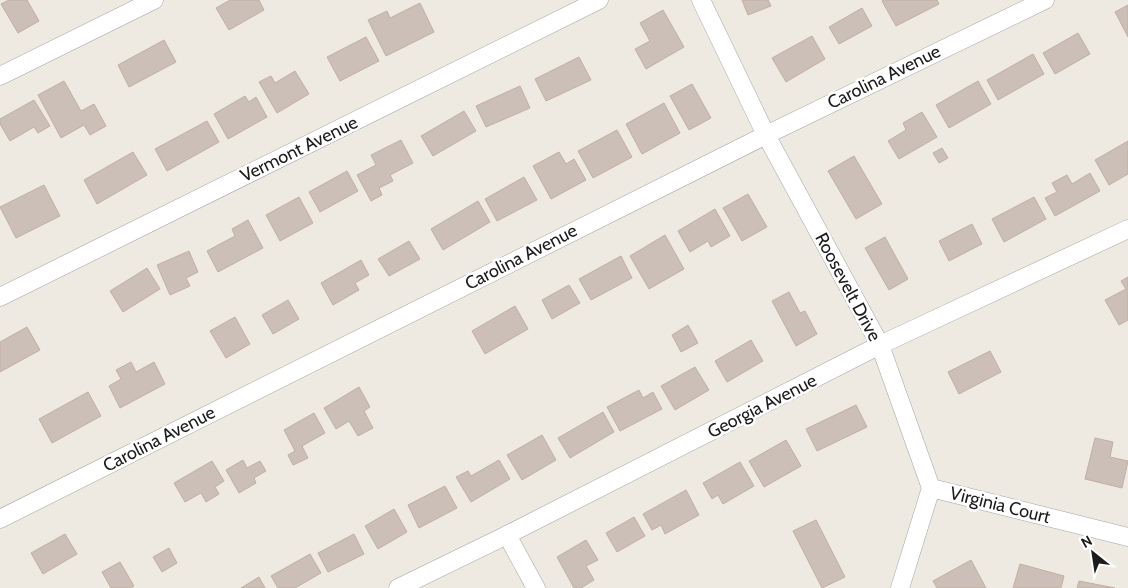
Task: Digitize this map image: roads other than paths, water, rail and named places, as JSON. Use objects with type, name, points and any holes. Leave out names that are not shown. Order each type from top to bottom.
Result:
[{"type":"street","points":[[0,76],[154,0]]},
{"type":"street","name":"Vermont Avenue","points":[[0,297],[599,0]]},
{"type":"street","name":"Roosevelt Drive","points":[[701,0],[766,134],[880,345],[931,488]]},
{"type":"street","name":"Carolina Avenue","points":[[0,519],[766,134],[1045,0]]},
{"type":"street","name":"Georgia Avenue","points":[[398,588],[507,535],[880,345],[1128,229]]},
{"type":"street","points":[[900,588],[931,488]]},
{"type":"street","name":"Virginia Court","points":[[931,488],[1128,538]]},
{"type":"street","points":[[507,535],[536,588]]}]
